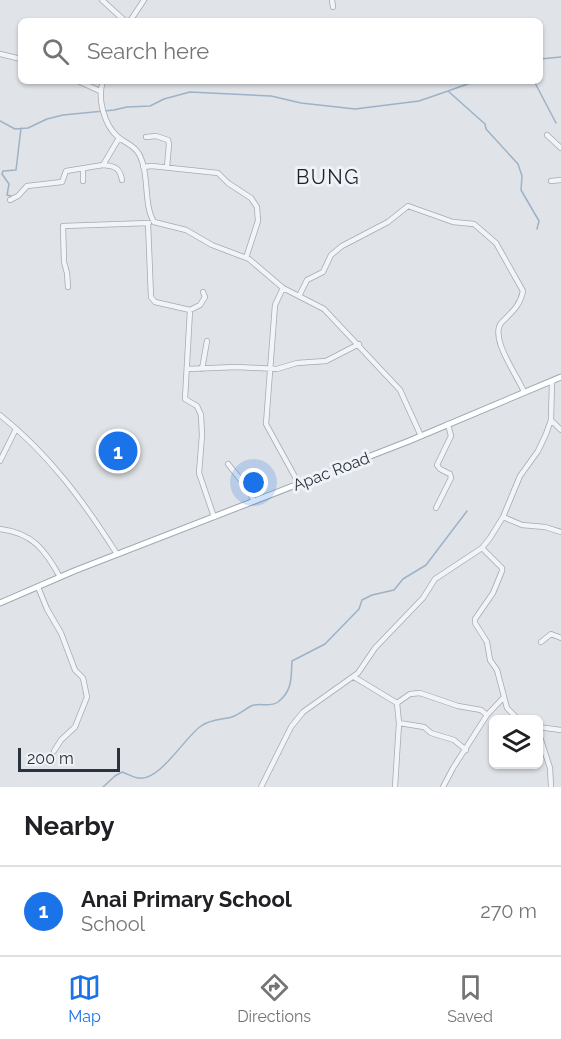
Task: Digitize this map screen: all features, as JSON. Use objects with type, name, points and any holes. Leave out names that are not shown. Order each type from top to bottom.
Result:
[{"type":"main road","name":"Apac Road","points":[[0,603],[117,554],[421,436],[561,377]]},
{"type":"street","points":[[102,0],[122,18]]},
{"type":"street","points":[[132,18],[144,0]]},
{"type":"street","points":[[332,0],[333,8]]},
{"type":"street","points":[[0,54],[18,58]]},
{"type":"street","points":[[85,84],[100,91]]},
{"type":"street","points":[[102,84],[100,91],[107,122],[119,138],[134,147],[139,154],[148,187],[151,223],[151,297],[155,302],[190,310],[203,302],[205,297],[203,292]]},
{"type":"street","points":[[547,135],[561,148]]},
{"type":"street","points":[[146,138],[156,136],[168,140],[168,167]]},
{"type":"street","points":[[103,165],[119,138]]},
{"type":"street","points":[[10,200],[18,196],[27,186],[62,182],[66,171],[103,165],[116,167],[122,180]]},
{"type":"street","points":[[143,167],[168,167],[218,173],[250,198],[257,207],[258,221],[246,258]]},
{"type":"street","points":[[83,169],[83,181]]},
{"type":"street","points":[[551,181],[561,180]]},
{"type":"street","points":[[300,296],[307,280],[323,272],[335,251],[388,222],[408,206],[453,222],[474,224],[496,243],[523,291],[518,306],[501,323],[499,330],[503,353],[524,392]]},
{"type":"street","points":[[68,287],[64,262],[63,226],[151,223],[186,230],[212,245],[246,258],[262,268],[283,288],[324,309],[400,390],[421,436]]},
{"type":"street","points":[[283,288],[275,304],[267,427],[299,484]]},
{"type":"street","points":[[190,310],[185,399],[199,410],[202,435],[198,473],[214,517]]},
{"type":"street","points":[[202,369],[207,341]]},
{"type":"street","points":[[187,369],[237,367],[271,370],[285,368],[297,363],[326,361],[359,344]]},
{"type":"street","points":[[262,786],[291,727],[303,712],[354,677],[363,668],[375,648],[423,598],[435,579],[482,548],[503,517],[520,477],[538,451],[551,420],[552,381]]},
{"type":"street","points":[[0,415],[45,458],[81,498],[117,554]]},
{"type":"street","points":[[551,420],[561,430]]},
{"type":"street","points":[[436,508],[451,476],[440,470],[437,465],[451,436],[448,424]]},
{"type":"street","points":[[0,460],[16,429]]},
{"type":"street","points":[[228,464],[245,484],[254,501]]},
{"type":"street","points":[[503,517],[522,525],[545,527],[561,532]]},
{"type":"street","points":[[0,529],[18,533],[37,544],[47,553],[60,577]]},
{"type":"street","points":[[482,548],[502,568],[502,572],[497,587],[475,619],[475,623],[486,642],[490,660],[497,670],[509,711],[513,715]]},
{"type":"street","points":[[38,587],[61,633],[75,670],[83,678],[87,697],[75,727],[61,740],[54,751]]},
{"type":"street","points":[[541,642],[551,634],[561,638]]},
{"type":"street","points":[[354,677],[397,703]]},
{"type":"street","points":[[397,703],[411,694],[420,693],[458,706],[480,710],[487,715]]},
{"type":"street","points":[[443,787],[487,715],[504,697]]},
{"type":"street","points":[[395,787],[399,723],[397,703]]},
{"type":"street","points":[[399,723],[424,727],[431,733],[454,740],[466,750]]},
{"type":"street","points":[[543,729],[561,730]]},
{"type":"street","points":[[543,745],[550,768],[551,787]]},
{"type":"waterway","points":[[543,59],[561,57]]},
{"type":"waterway","points":[[468,84],[448,91],[485,124],[486,129],[518,164],[522,176],[521,190],[539,221],[537,229]]},
{"type":"waterway","points":[[536,84],[556,123]]},
{"type":"waterway","points":[[0,121],[15,129],[28,128],[47,119],[63,115],[150,106],[164,99],[190,92],[271,96],[301,103],[355,109],[419,101],[448,91]]},
{"type":"waterway","points":[[11,196],[7,195],[9,184],[2,174],[3,171],[16,170],[21,128]]},
{"type":"waterway","points":[[103,787],[122,772],[139,778],[155,773],[172,758],[194,732],[205,724],[235,716],[254,705],[271,705],[278,702],[289,688],[292,661],[325,644],[359,609],[362,600],[394,590],[403,579],[426,565],[467,511]]},
{"type":"place","name":"Anai Primary School","points":[[118,451]]},
{"type":"district","name":"BUNG","points":[[328,177]]}]
